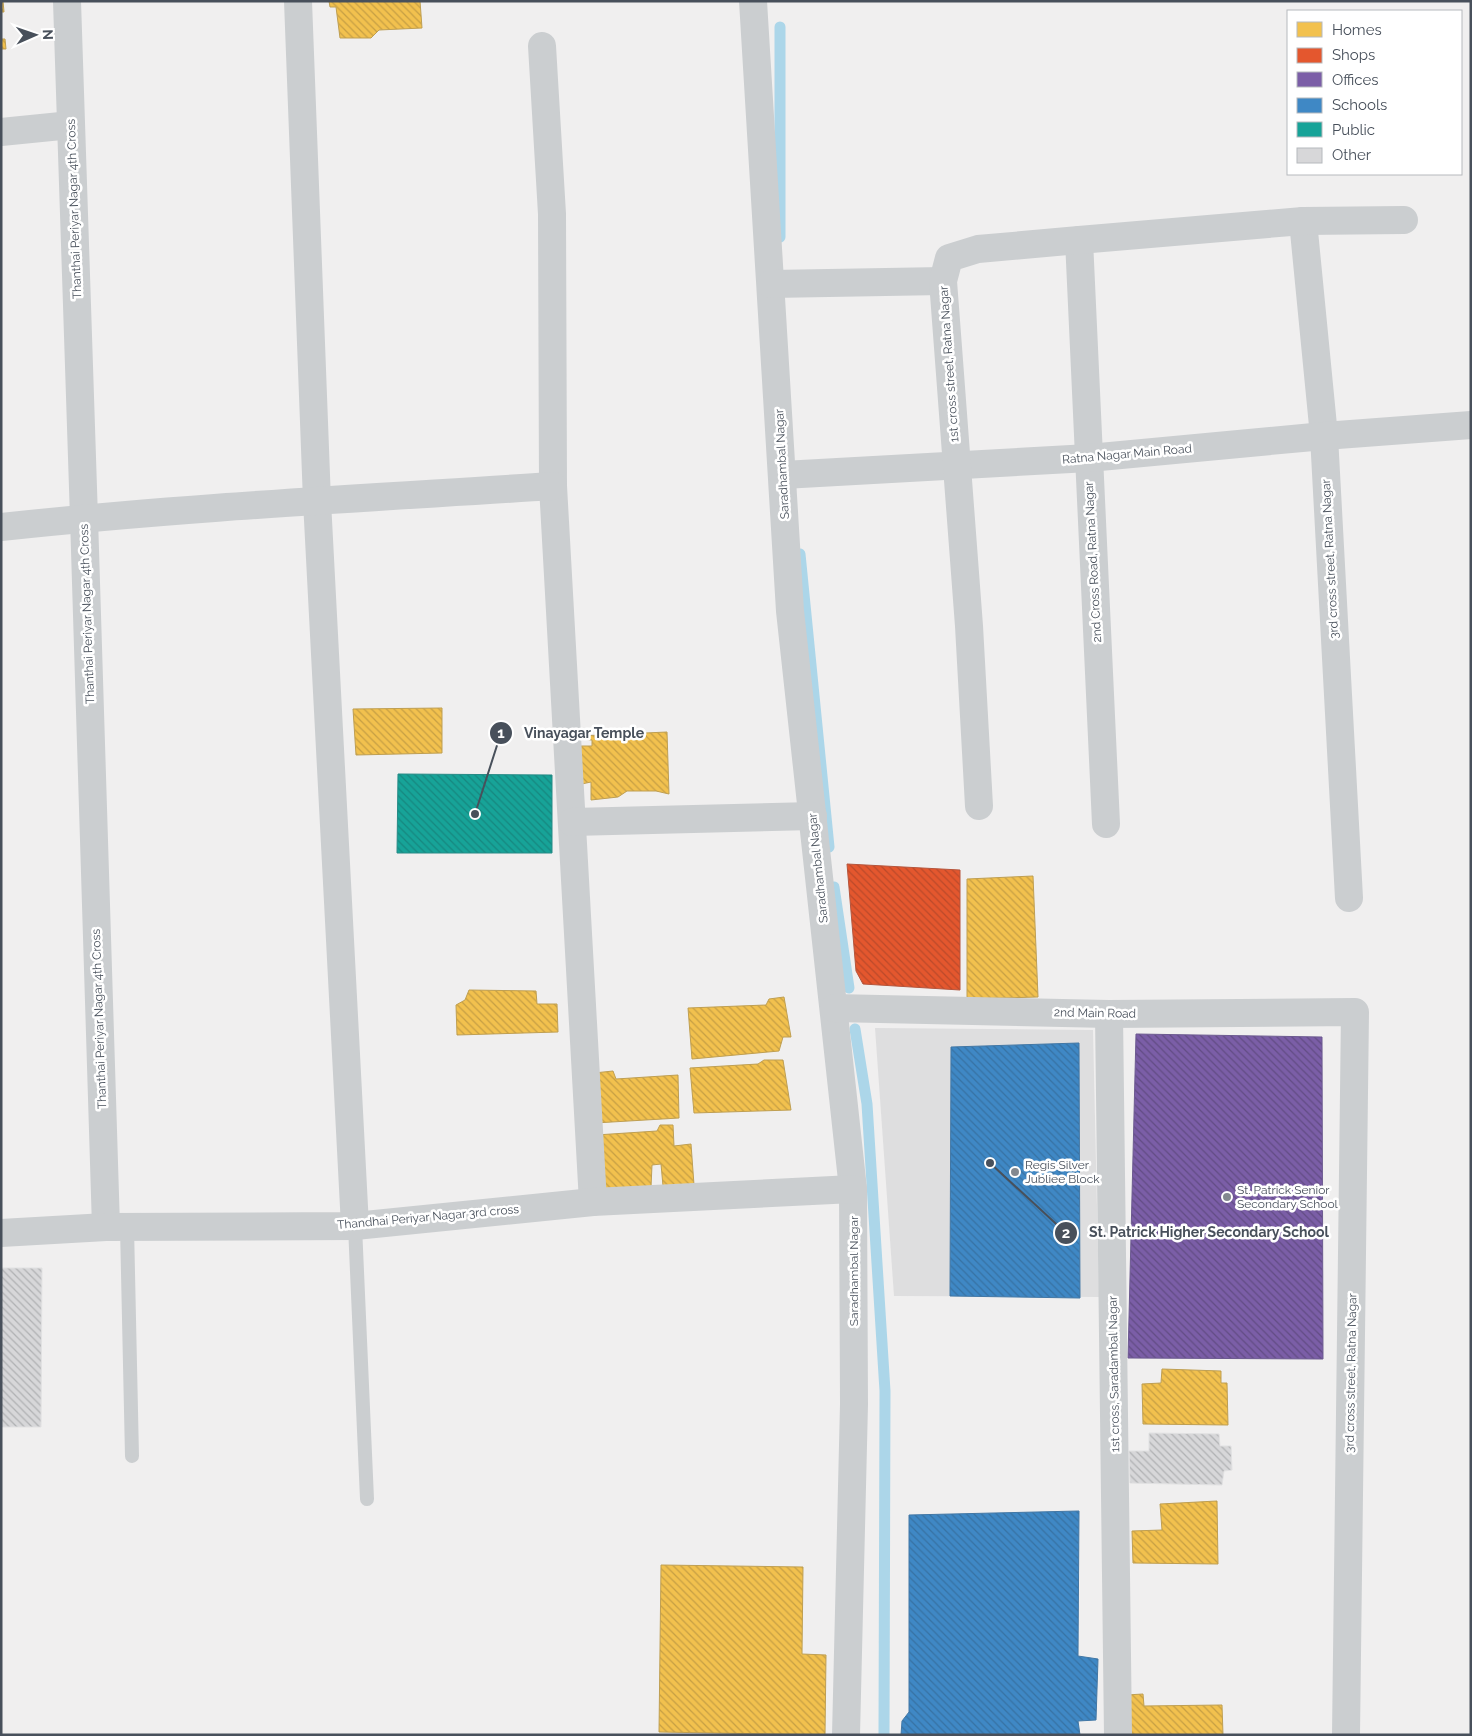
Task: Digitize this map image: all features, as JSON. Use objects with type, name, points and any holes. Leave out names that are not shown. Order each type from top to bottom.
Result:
[{"type":"street","name":"Thanthai Periyar Nagar 4th Cross","points":[[67,1],[84,518],[116,1227]]},
{"type":"street","points":[[298,1],[317,501],[355,1226]]},
{"type":"street","name":"Saradhambal Nagar","points":[[753,1],[790,611],[854,1189],[854,1404],[846,1735]]},
{"type":"street","points":[[542,46],[552,214],[553,486],[593,1202]]},
{"type":"street","points":[[1,132],[71,125]]},
{"type":"street","name":"1st cross street, Ratna Nagar","points":[[979,806],[969,635],[943,280],[949,258],[978,249],[1078,240],[1304,222],[1404,220]]},
{"type":"street","name":"3rd cross street, Ratna Nagar","points":[[1304,222],[1324,436],[1349,898]]},
{"type":"street","name":"2nd Cross Road, Ratna Nagar","points":[[1078,240],[1106,824]]},
{"type":"street","points":[[771,284],[943,280]]},
{"type":"street","name":"Ratna Nagar Main Road","points":[[783,476],[1089,458],[1324,436],[1471,425]]},
{"type":"street","points":[[1,526],[317,501],[553,486]]},
{"type":"street","points":[[572,822],[813,816]]},
{"type":"street","name":"2nd Main Road","points":[[834,1008],[1109,1014],[1355,1012]]},
{"type":"street","name":"3rd cross street, Ratna Nagar","points":[[1346,1735],[1355,1012]]},
{"type":"street","name":"1st cross, Saradambal Nagar","points":[[1109,1014],[1118,1735]]},
{"type":"street","name":"Thandhai Periyar Nagar 3rd cross","points":[[1,1233],[116,1227],[355,1226],[593,1202],[854,1189]]},
{"type":"lane","points":[[355,1226],[367,1499]]},
{"type":"lane","points":[[116,1227],[132,1456]]},
{"type":"shaded area","points":[[875,1028],[1093,1030],[1099,1297],[894,1296]]},
{"type":"building: Homes","points":[[1,1],[3,1],[4,12],[1,12]]},
{"type":"building: Homes","points":[[329,1],[420,1],[422,28],[379,30],[371,38],[340,38],[336,7],[330,7]]},
{"type":"building: Homes","points":[[1,39],[5,39],[6,49],[1,49]]},
{"type":"building: Homes","points":[[442,708],[442,753],[356,755],[353,709]]},
{"type":"building: Homes","points":[[667,732],[669,794],[656,791],[627,791],[618,797],[591,800],[591,782],[577,785],[578,746],[592,746],[592,740],[580,739],[579,736]]},
{"type":"building: Homes","points":[[1033,876],[1038,997],[967,999],[967,879]]},
{"type":"building: Homes","points":[[469,990],[536,991],[537,1004],[557,1004],[558,1032],[457,1035],[456,1005],[465,1000]]},
{"type":"building: Homes","points":[[784,997],[791,1037],[783,1037],[779,1051],[692,1059],[688,1008],[766,1005],[769,999]]},
{"type":"building: Homes","points":[[764,1060],[783,1060],[791,1110],[694,1113],[690,1068],[758,1064]]},
{"type":"building: Homes","points":[[613,1071],[616,1079],[678,1075],[679,1118],[595,1123],[594,1073]]},
{"type":"building: Homes","points":[[660,1125],[673,1125],[674,1146],[691,1144],[694,1185],[663,1186],[661,1164],[652,1165],[651,1187],[601,1189],[596,1135],[657,1131]]},
{"type":"building: Homes","points":[[1162,1369],[1221,1371],[1221,1383],[1227,1383],[1228,1425],[1143,1424],[1142,1384],[1161,1383]]},
{"type":"building: Homes","points":[[1217,1501],[1218,1564],[1133,1563],[1132,1531],[1162,1530],[1160,1504]]},
{"type":"building: Homes","points":[[661,1565],[803,1567],[802,1654],[826,1655],[825,1735],[659,1732]]},
{"type":"building: Homes","points":[[1143,1694],[1144,1706],[1222,1705],[1223,1735],[1127,1735],[1126,1695]]},
{"type":"building: Shops","points":[[847,864],[960,870],[960,990],[863,984],[856,971]]},
{"type":"building: Offices","name":"St. Patrick Senior Secondary School","points":[[1136,1034],[1322,1037],[1323,1359],[1128,1358]]},
{"type":"building: Schools","name":"Regis Silver Jubliee Block","points":[[1079,1043],[1080,1298],[950,1296],[951,1047]]},
{"type":"building: Schools","points":[[1079,1511],[1078,1656],[1098,1659],[1096,1720],[1078,1721],[1080,1735],[901,1735],[902,1721],[909,1712],[909,1515]]},
{"type":"building: Public","points":[[398,774],[552,775],[552,853],[397,853]]},
{"type":"building: Other","points":[[1,1268],[42,1268],[41,1427],[1,1427]]},
{"type":"building: Other","points":[[1149,1433],[1219,1434],[1220,1446],[1231,1446],[1232,1470],[1224,1471],[1222,1485],[1130,1483],[1129,1451],[1149,1451]]},
{"type":"waterway","points":[[780,27],[780,237]]},
{"type":"waterway","points":[[800,554],[829,847]]},
{"type":"waterway","points":[[834,887],[849,988]]},
{"type":"waterway","points":[[855,1029],[867,1104],[885,1391],[884,1735]]},
{"type":"place","name":"Vinayagar Temple","points":[[475,814]]},
{"type":"place","name":"St. Patrick Higher Secondary School","points":[[990,1163]]},
{"type":"place","name":"Regis Silver Jubliee Block","points":[[1015,1172]]},
{"type":"place","name":"St. Patrick Senior Secondary School","points":[[1227,1197]]}]
